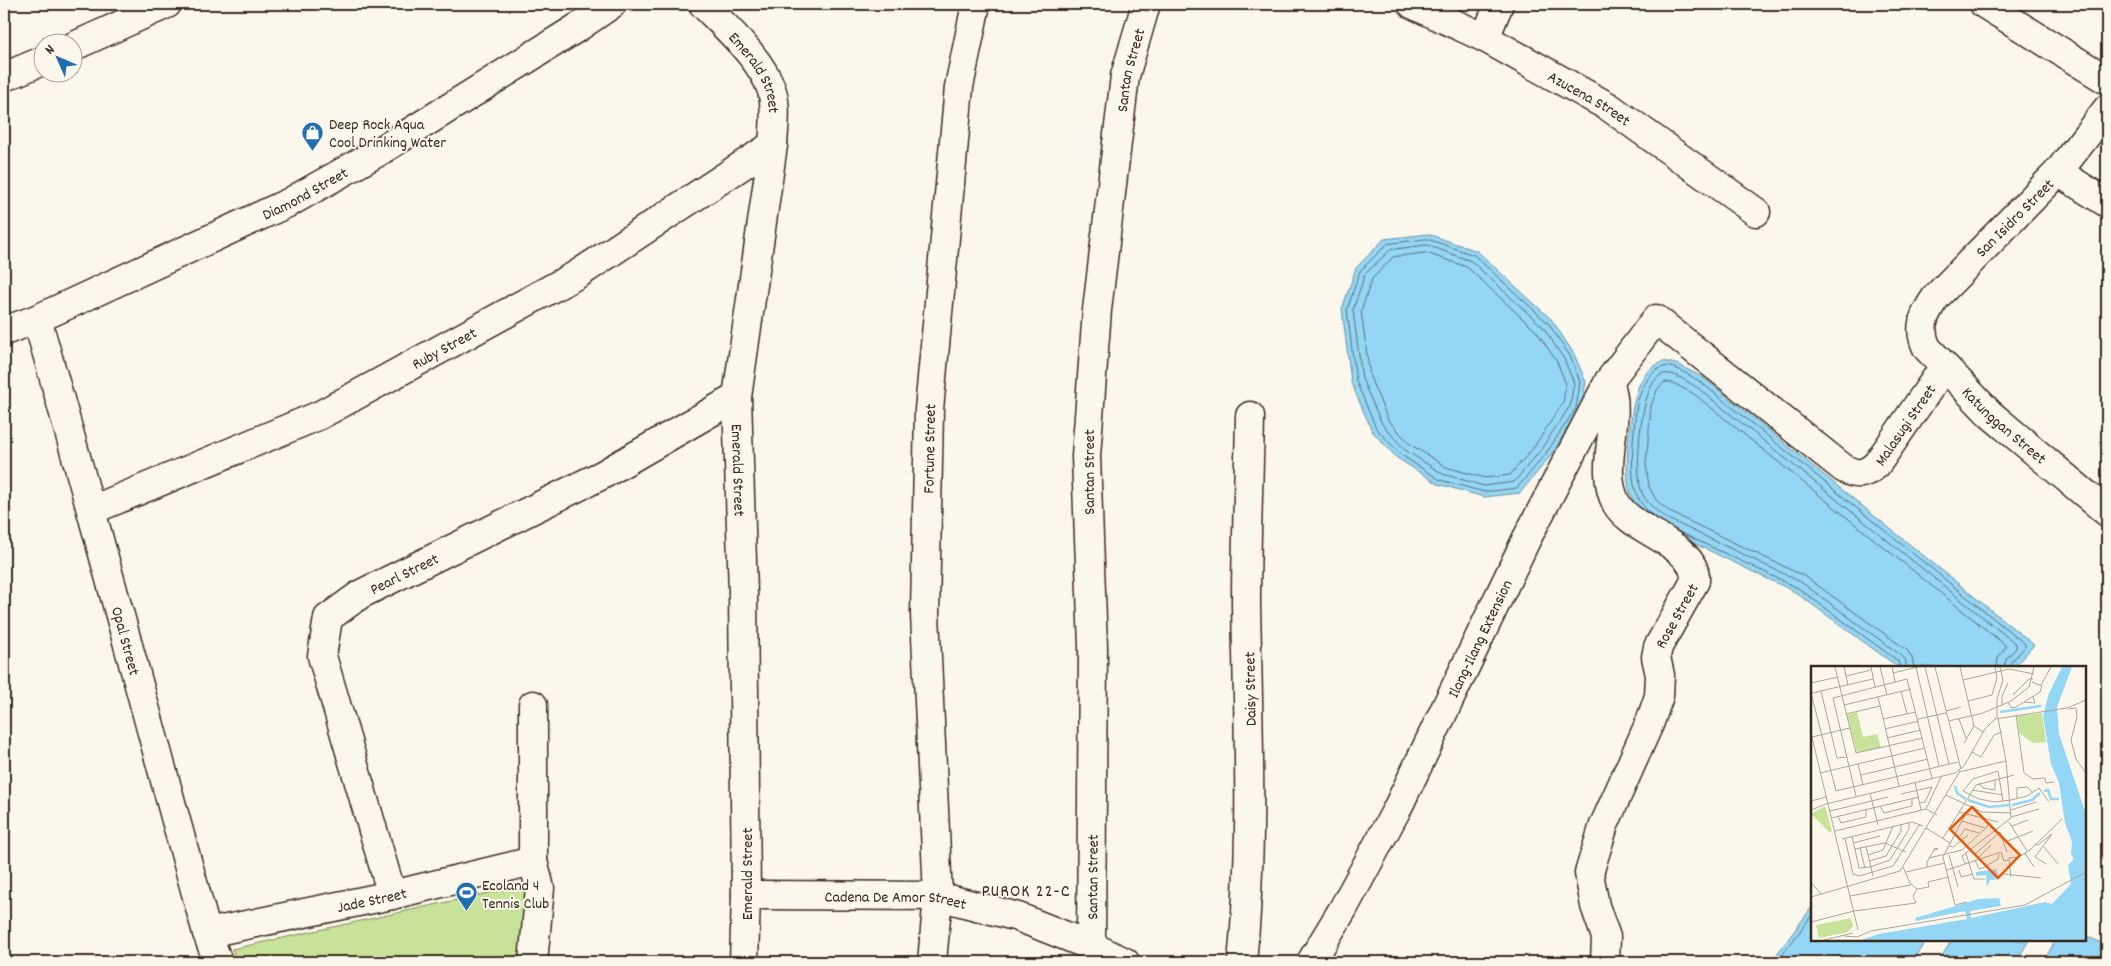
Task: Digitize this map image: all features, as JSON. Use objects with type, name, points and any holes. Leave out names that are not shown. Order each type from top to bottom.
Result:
[{"type":"street","points":[[82,42],[166,4]]},
{"type":"street","name":"Diamond Street","points":[[4,331],[37,319],[290,202],[388,146],[612,4]]},
{"type":"street","name":"Emerald Street","points":[[703,4],[762,70],[772,92],[774,117],[773,145],[737,396],[743,594],[746,895],[744,962]]},
{"type":"street","name":"Fortune Street","points":[[932,962],[938,896],[925,614],[929,410],[959,87],[976,4]]},
{"type":"street","name":"Santan Street","points":[[1091,946],[1093,647],[1086,456],[1097,310],[1125,76],[1146,4]]},
{"type":"street","name":"Azucena Street","points":[[1412,4],[1485,38],[1609,107],[1756,212]]},
{"type":"street","points":[[1485,38],[1499,4]]},
{"type":"street","points":[[1984,4],[2107,80]]},
{"type":"street","points":[[4,77],[32,65]]},
{"type":"street","name":"San Isidro Street","points":[[1921,324],[1926,311],[1936,297],[2058,172],[2107,109]]},
{"type":"street","name":"Ruby Street","points":[[92,510],[320,414],[578,274],[773,145]]},
{"type":"street","points":[[2058,172],[2107,203]]},
{"type":"street","name":"Opal Street","points":[[37,319],[92,510],[207,933],[218,962]]},
{"type":"street","name":"Ilang-Ilang Extension","points":[[1311,962],[1343,909],[1397,809],[1528,538],[1609,381],[1656,319],[1842,468],[1860,475]]},
{"type":"street","name":"Katunggan Street","points":[[1921,324],[1922,338],[1927,348],[1990,414],[2107,512]]},
{"type":"street","name":"Malasugi Street","points":[[1860,475],[1870,471],[1877,464],[1944,367]]},
{"type":"street","name":"Rose Street","points":[[1605,962],[1606,937],[1595,906],[1589,873],[1604,825],[1650,722],[1659,696],[1660,675],[1656,657],[1658,647],[1695,581],[1696,574],[1693,566],[1684,556],[1669,543],[1633,521],[1616,502],[1611,485],[1610,464],[1614,402],[1609,381]]},
{"type":"street","name":"Pearl Street","points":[[392,895],[322,656],[328,618],[361,594],[602,475],[737,396]]},
{"type":"street","name":"Daisy Street","points":[[1242,962],[1249,862],[1250,710],[1246,601],[1250,416]]},
{"type":"street","points":[[533,705],[533,861],[540,888],[533,962]]},
{"type":"street","name":"Jade Street","points":[[207,933],[392,895],[533,861]]},
{"type":"street","name":"Cadena De Amor Street","points":[[746,895],[938,896],[1018,917],[1091,946],[1125,962]]},
{"type":"green space","name":"Ecoland 4 Tennis Club","points":[[530,884],[528,962],[237,962],[232,949]]},
{"type":"water","points":[[1428,234],[1477,251],[1552,320],[1574,354],[1586,382],[1581,410],[1549,458],[1520,493],[1484,497],[1438,484],[1397,458],[1372,431],[1351,382],[1342,309],[1356,268],[1384,239]]},
{"type":"water","points":[[1663,361],[1679,365],[1704,378],[2034,645],[2015,666],[1897,666],[1795,592],[1660,527],[1647,517],[1633,499],[1628,483],[1627,469],[1631,420],[1637,391],[1645,374]]},
{"type":"water","points":[[1811,908],[1811,941],[1925,941],[1912,962],[1771,962]]},
{"type":"water","points":[[2086,936],[2107,946],[2107,962],[2044,962],[2054,941],[2086,941]]},
{"type":"water","points":[[1951,941],[2028,941],[2016,962],[1938,962]]},
{"type":"place","name":"Deep Rock Aqua Cool Drinking Water","points":[[313,151]]},
{"type":"place","name":"Ecoland 4 Tennis Club","points":[[466,912]]},
{"type":"district","name":"PUROK 22-C","points":[[1026,890]]}]
